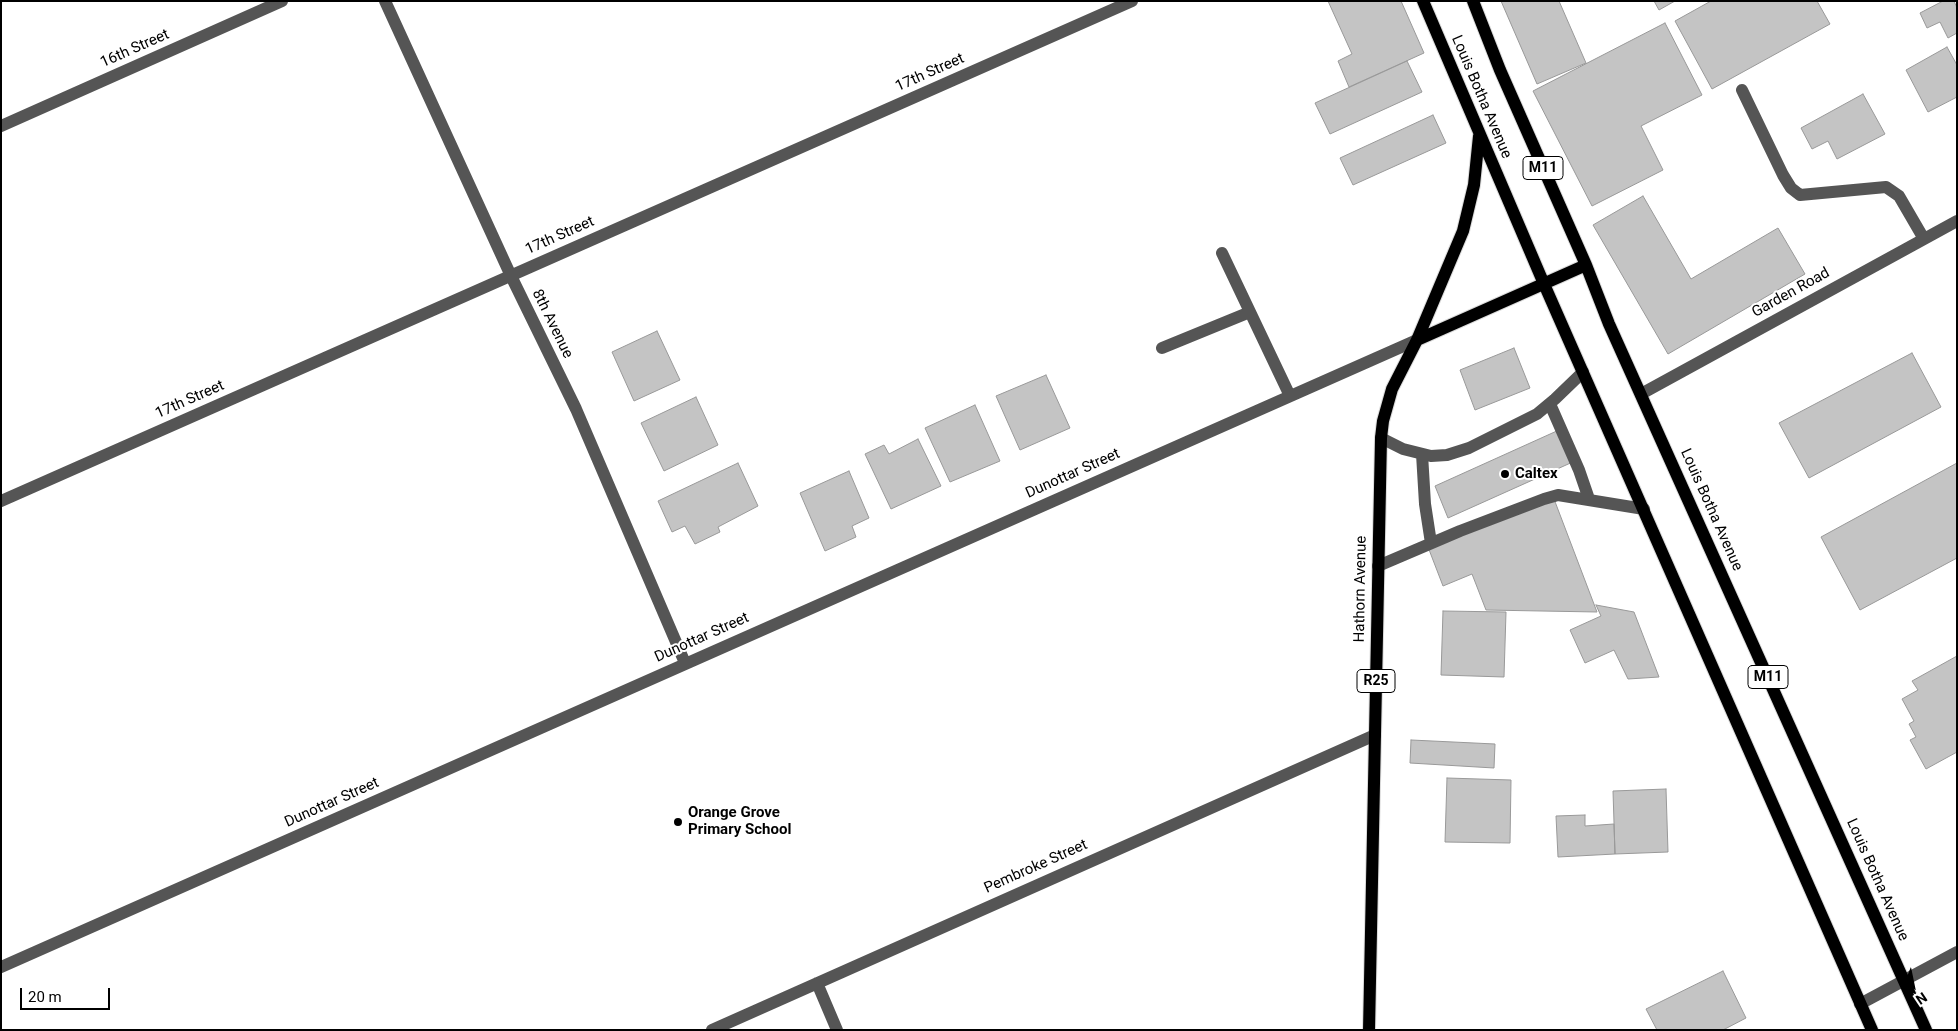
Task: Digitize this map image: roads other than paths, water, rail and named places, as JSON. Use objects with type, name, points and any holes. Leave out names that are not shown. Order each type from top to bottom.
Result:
[{"type":"main road","name":"Louis Botha Avenue","points":[[1423,1],[1544,284],[1872,1030]]},
{"type":"main road","name":"Louis Botha Avenue","points":[[1473,1],[1500,70],[1586,266],[1609,324],[1926,1030]]},
{"type":"main road","name":"Hathorn Avenue","points":[[1368,1030],[1381,438],[1383,421],[1392,389],[1417,340],[1464,231],[1474,185],[1479,134]]},
{"type":"main road","points":[[1417,340],[1586,266]]},
{"type":"street","name":"16th Street","points":[[1,126],[282,1]]},
{"type":"street","name":"8th Avenue","points":[[385,1],[510,276],[576,409],[685,663]]},
{"type":"street","name":"17th Street","points":[[1,501],[1132,1]]},
{"type":"street","points":[[1742,90],[1782,176],[1790,188],[1800,195],[1886,188],[1898,196],[1924,239]]},
{"type":"street","name":"Garden Road","points":[[1641,394],[1957,221]]},
{"type":"street","points":[[1222,253],[1290,396]]},
{"type":"street","points":[[1162,348],[1250,312]]},
{"type":"street","name":"Dunottar Street","points":[[1,967],[1417,340]]},
{"type":"street","points":[[1381,438],[1402,449],[1431,456],[1447,455],[1469,448],[1538,414],[1583,372]]},
{"type":"street","points":[[1550,404],[1579,470],[1589,499]]},
{"type":"street","points":[[1422,454],[1425,504],[1431,543]]},
{"type":"street","points":[[1378,566],[1544,499],[1558,496],[1589,499],[1644,509]]},
{"type":"street","name":"Pembroke Street","points":[[712,1030],[1374,735]]},
{"type":"street","points":[[1860,1004],[1957,952]]},
{"type":"street","points":[[817,983],[837,1030]]},
{"type":"place","name":"Caltex","points":[[1505,474]]},
{"type":"place","name":"Orange Grove Primary School","points":[[678,822]]}]
